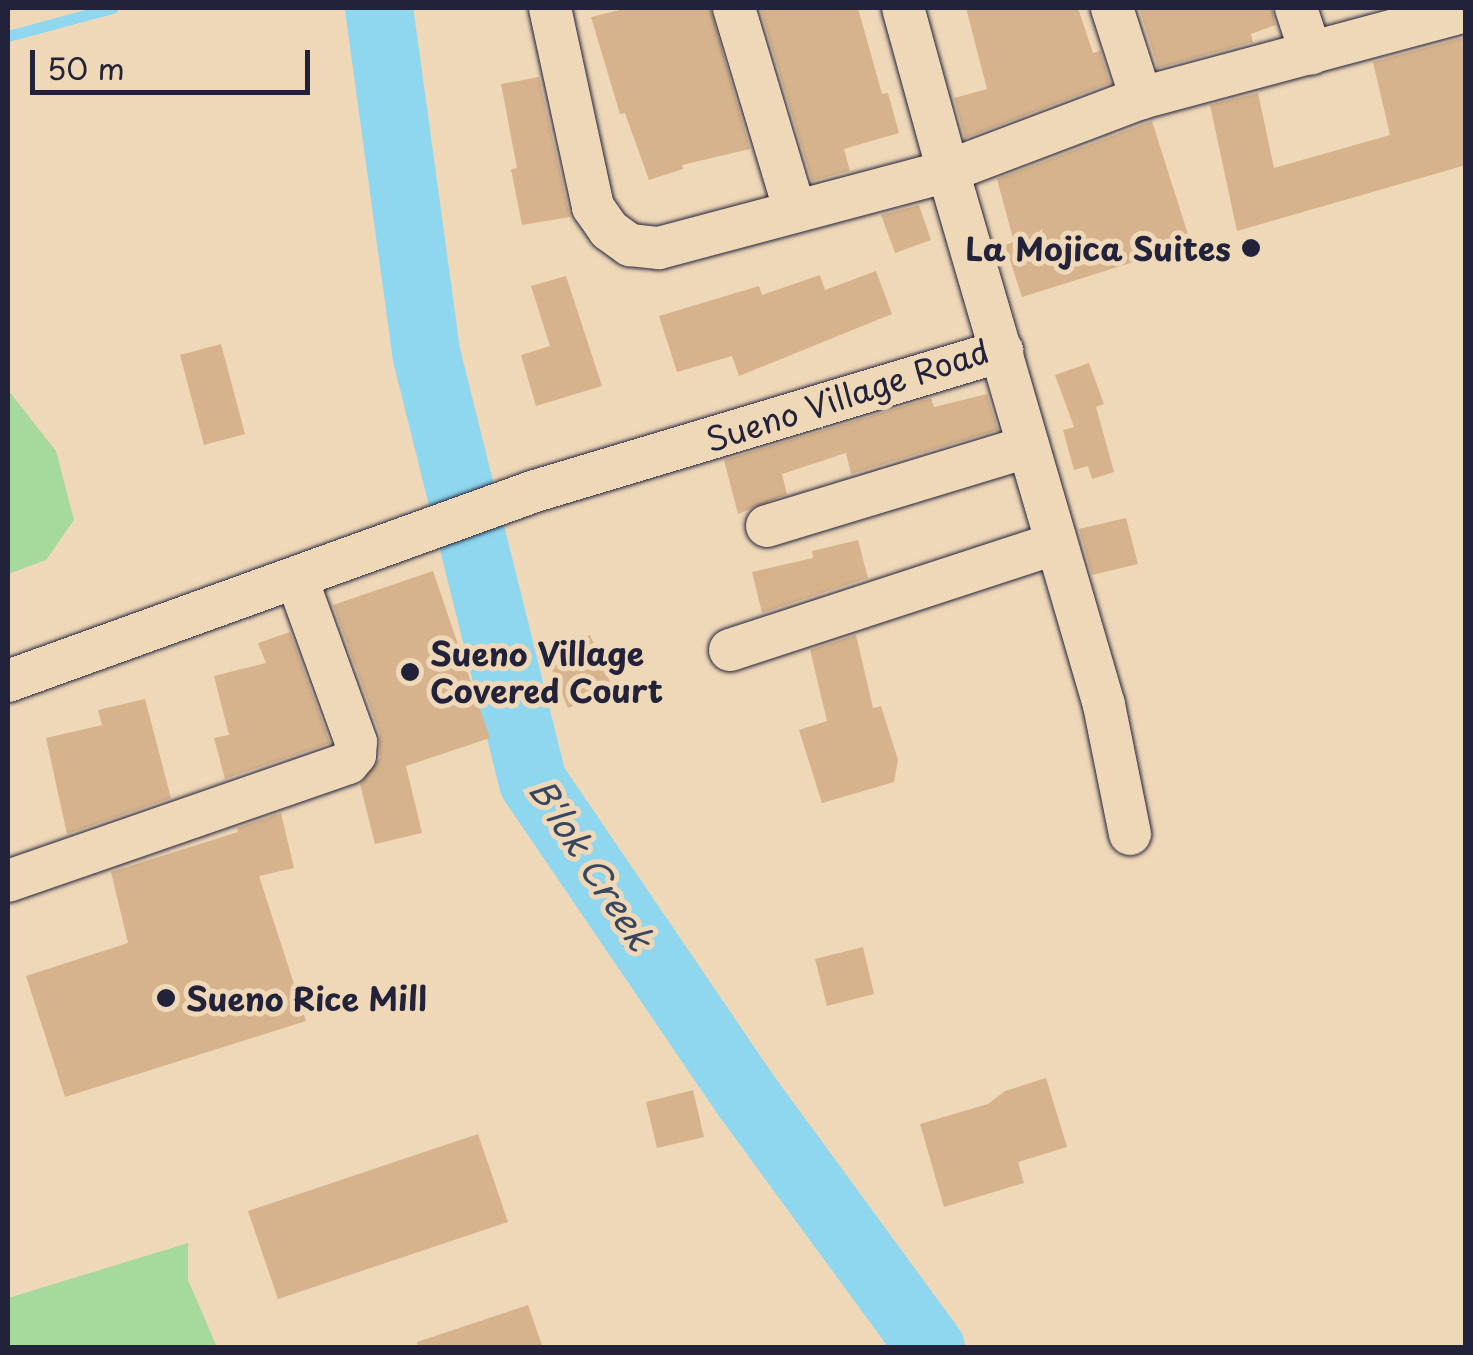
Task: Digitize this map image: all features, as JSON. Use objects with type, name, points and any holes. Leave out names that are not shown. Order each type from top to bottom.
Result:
[{"type":"street","points":[[550,8],[593,207],[609,230],[630,245],[659,248],[948,172],[1140,98],[1466,11]]},
{"type":"street","points":[[734,8],[795,212]]},
{"type":"street","name":"Sueno Village Road","points":[[8,681],[535,491],[1002,351],[904,8]]},
{"type":"street","points":[[1112,8],[1140,98]]},
{"type":"street","points":[[1296,8],[1311,54]]},
{"type":"street","points":[[1002,351],[1054,544],[1104,705],[1130,834]]},
{"type":"street","points":[[767,526],[1028,447]]},
{"type":"street","points":[[730,650],[1054,544]]},
{"type":"street","points":[[8,881],[348,763],[355,755],[356,742],[297,579]]},
{"type":"green space","points":[[8,390],[56,451],[74,520],[46,560],[8,574]]},
{"type":"green space","points":[[188,1243],[188,1280],[217,1347],[8,1347],[8,1298]]},
{"type":"building","points":[[628,8],[710,8],[750,149],[682,165],[683,169],[649,180],[625,113],[620,114],[591,17]]},
{"type":"building","points":[[760,8],[858,8],[882,94],[888,93],[899,133],[844,149],[850,171],[812,181]]},
{"type":"building","points":[[966,8],[1078,8],[1093,53],[1100,51],[1110,83],[965,138],[954,98],[987,89]]},
{"type":"building","points":[[1139,8],[1272,8],[1275,25],[1251,34],[1253,42],[1158,68]]},
{"type":"building","points":[[1466,37],[1466,165],[1237,231],[1210,105],[1258,93],[1274,168],[1390,135],[1373,62]]},
{"type":"building","points":[[539,77],[570,217],[522,225],[511,169],[517,168],[501,84]]},
{"type":"building","points":[[1152,121],[1191,244],[1022,297],[1005,245],[1014,242],[997,179]]},
{"type":"building","points":[[919,205],[931,240],[895,253],[881,215]]},
{"type":"building","points":[[876,271],[892,314],[739,376],[732,356],[677,372],[659,316],[759,286],[762,295],[820,275],[825,290]]},
{"type":"building","points":[[566,276],[602,386],[536,406],[521,355],[550,346],[531,286]]},
{"type":"building","points":[[221,344],[245,434],[204,445],[180,355]]},
{"type":"building","points":[[1089,363],[1104,404],[1096,407],[1114,472],[1092,479],[1088,466],[1074,470],[1063,430],[1074,427],[1055,375]]},
{"type":"building","points":[[987,394],[998,430],[851,474],[846,453],[782,474],[787,494],[738,514],[724,460],[931,398],[934,407]]},
{"type":"building","points":[[1126,518],[1138,564],[1092,575],[1079,529]]},
{"type":"building","points":[[858,540],[868,578],[762,613],[752,572],[813,558],[812,551]]},
{"type":"building","name":"Sueno Village Covered Court","points":[[433,571],[490,738],[406,766],[422,833],[375,844],[360,784],[380,758],[380,734],[333,605]]},
{"type":"building","points":[[290,632],[330,743],[225,779],[214,738],[229,735],[214,676],[266,663],[258,643]]},
{"type":"building","points":[[590,635],[613,689],[568,708],[545,653]]},
{"type":"building","points":[[856,635],[873,708],[881,706],[898,760],[894,782],[822,803],[799,730],[827,721],[810,650]]},
{"type":"building","points":[[145,699],[171,798],[67,834],[46,738],[102,725],[98,710]]},
{"type":"building","name":"Sueno Rice Mill","points":[[281,813],[294,868],[259,876],[306,1021],[65,1097],[26,976],[128,943],[111,872],[238,832],[237,828]]},
{"type":"building","points":[[863,947],[874,994],[827,1006],[815,959]]},
{"type":"building","points":[[1046,1078],[1067,1147],[1018,1162],[1024,1183],[944,1207],[920,1124],[988,1104],[1005,1091]]},
{"type":"building","points":[[693,1090],[704,1137],[657,1148],[646,1102]]},
{"type":"building","points":[[478,1134],[508,1222],[278,1299],[248,1211]]},
{"type":"building","points":[[528,1305],[543,1348],[418,1348],[417,1342]]},
{"type":"waterway","points":[[8,36],[112,8]]},
{"type":"waterway","name":"B'lok Creek","points":[[379,8],[427,357],[533,782],[748,1098],[931,1348]]},
{"type":"place","name":"La Mojica Suites","points":[[1251,248]]},
{"type":"place","name":"Sueno Village Covered Court","points":[[410,672]]},
{"type":"place","name":"Sueno Rice Mill","points":[[166,998]]}]
